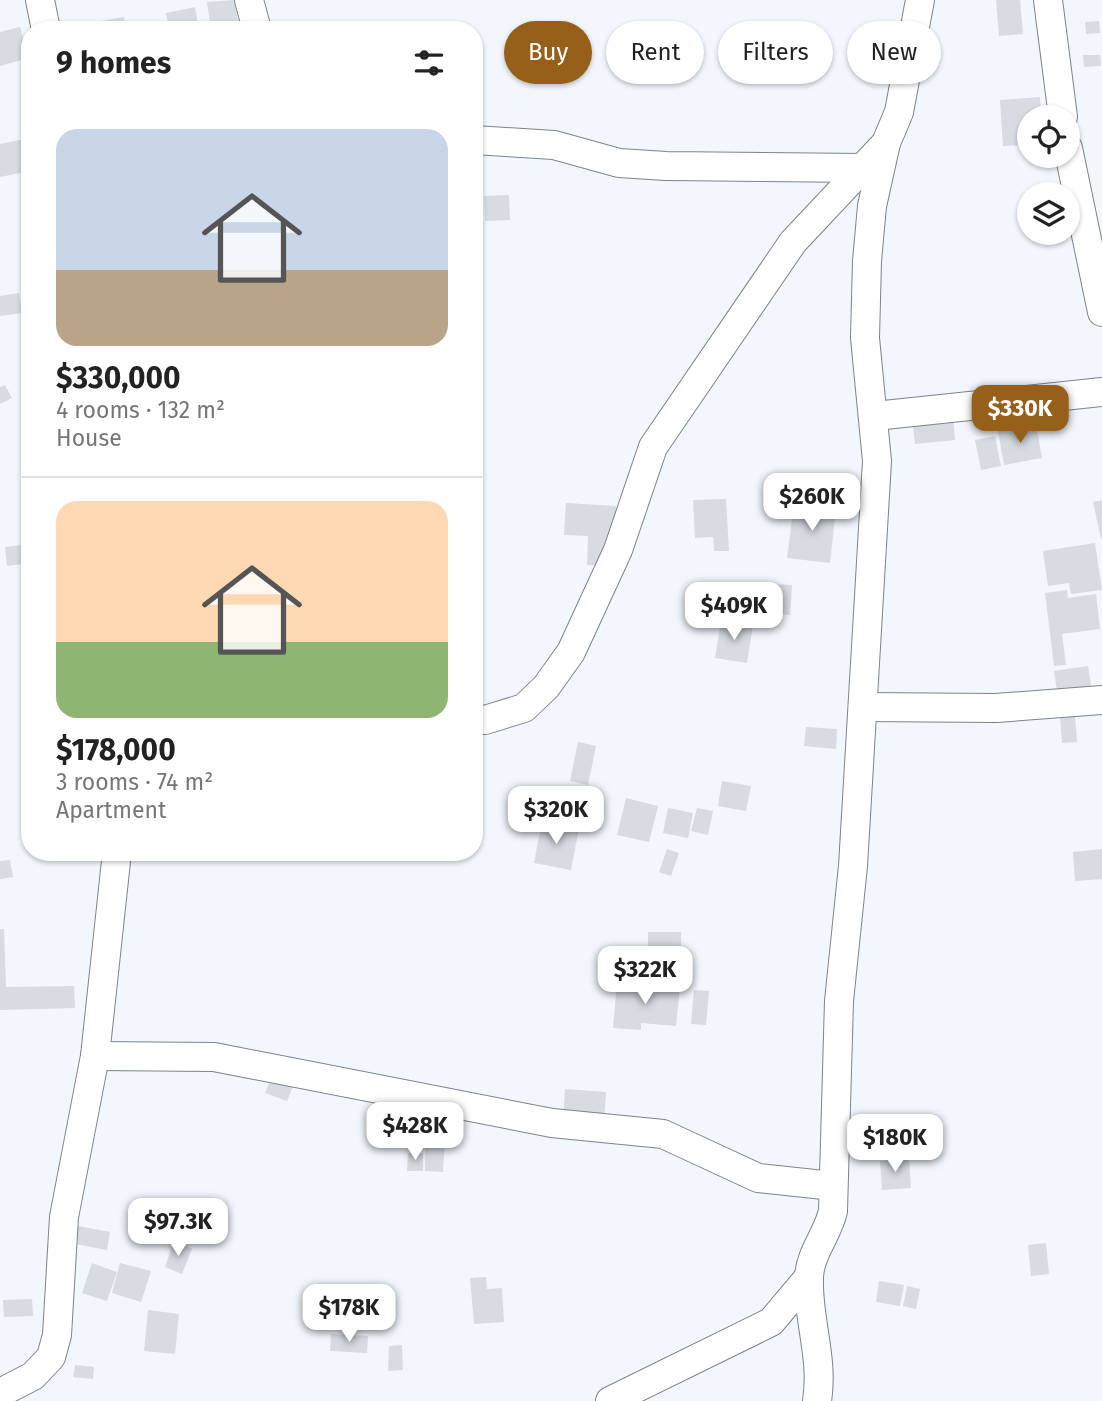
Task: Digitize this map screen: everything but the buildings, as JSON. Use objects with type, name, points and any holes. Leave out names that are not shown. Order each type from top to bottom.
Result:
[{"type":"street","points":[[40,0],[44,21]]},
{"type":"street","points":[[249,0],[255,21]]},
{"type":"street","points":[[817,1401],[818,1349],[809,1277],[813,1258],[829,1228],[833,1186],[839,1001],[853,866],[877,472],[875,416],[865,338],[867,261],[872,206],[886,144],[898,112],[920,0]]},
{"type":"street","points":[[1048,0],[1061,105]]},
{"type":"street","points":[[483,141],[554,145],[620,163],[865,168]]},
{"type":"street","points":[[483,720],[524,708],[546,687],[565,661],[618,550],[653,447],[793,242],[886,144]]},
{"type":"street","points":[[1072,168],[1102,312]]},
{"type":"street","points":[[875,416],[1102,392]]},
{"type":"street","points":[[864,707],[996,708],[1102,700]]},
{"type":"street","points":[[0,1393],[33,1376],[51,1357],[58,1335],[64,1217],[95,1056],[116,861]]},
{"type":"street","points":[[95,1056],[214,1057],[586,1129],[637,1129],[663,1134],[758,1178],[833,1186]]},
{"type":"street","points":[[610,1401],[771,1322],[809,1277]]}]
